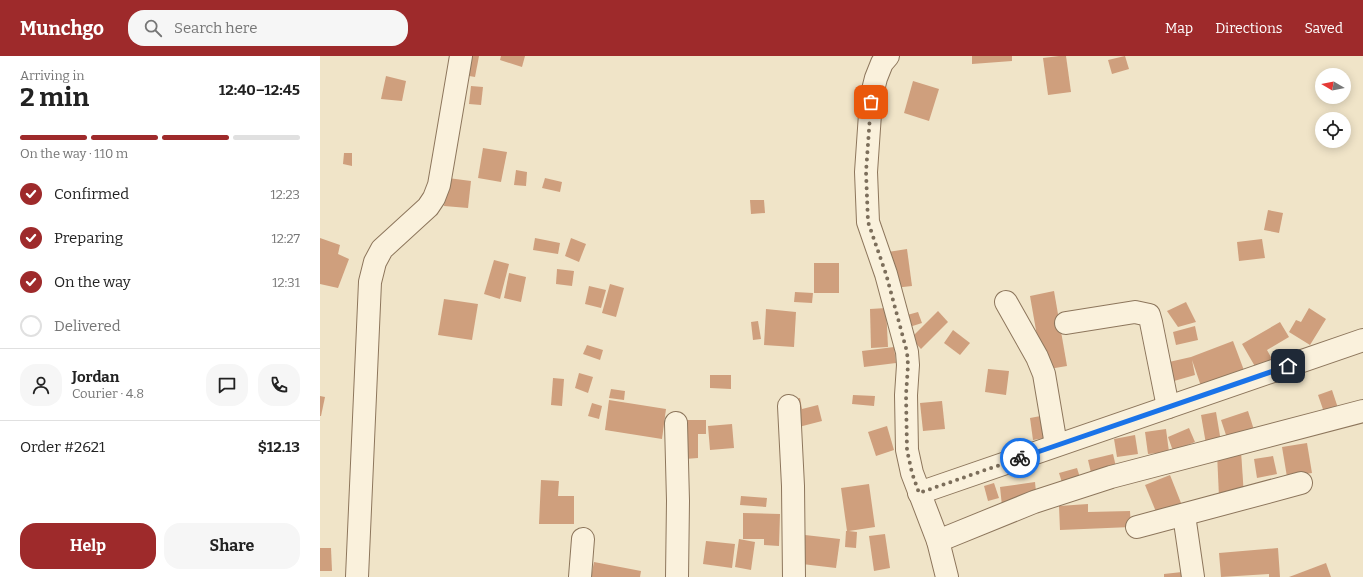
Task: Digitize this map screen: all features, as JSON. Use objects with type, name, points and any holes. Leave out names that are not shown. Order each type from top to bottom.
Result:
[{"type":"street","points":[[357,577],[370,282],[375,262],[382,249],[428,207],[434,198],[439,185],[461,56]]},
{"type":"street","points":[[888,56],[882,63],[876,78],[870,114],[866,172],[868,222],[886,274],[907,352],[907,450],[912,473],[938,541],[947,577]]},
{"type":"street","points":[[1006,302],[1037,356],[1044,374],[1056,445]]},
{"type":"street","points":[[1066,323],[1135,312],[1149,316],[1168,407]]},
{"type":"street","points":[[919,493],[1363,340]]},
{"type":"street","points":[[790,406],[794,577]]},
{"type":"street","points":[[938,541],[1034,502],[1111,477],[1363,410]]},
{"type":"street","points":[[676,423],[678,501],[677,577]]},
{"type":"street","points":[[1137,527],[1301,483]]},
{"type":"street","points":[[1184,515],[1194,577]]},
{"type":"street","points":[[580,577],[583,540]]},
{"type":"building","points":[[462,56],[479,56],[475,77],[458,74]]},
{"type":"building","points":[[501,56],[525,56],[522,67],[500,60]]},
{"type":"building","points":[[972,56],[1012,56],[1012,61],[972,64]]},
{"type":"building","points":[[1066,56],[1071,92],[1048,95],[1043,58]]},
{"type":"building","points":[[1125,56],[1129,69],[1112,74],[1108,60]]},
{"type":"building","points":[[386,76],[406,81],[402,101],[381,99]]},
{"type":"building","points":[[913,81],[939,89],[929,121],[904,113]]},
{"type":"building","points":[[471,86],[483,87],[481,105],[469,104]]},
{"type":"building","points":[[483,148],[507,152],[501,182],[478,178]]},
{"type":"building","points":[[344,153],[352,153],[352,166],[343,164]]},
{"type":"building","points":[[516,170],[527,172],[526,186],[514,185]]},
{"type":"building","points":[[448,178],[471,181],[468,208],[444,206]]},
{"type":"building","points":[[545,178],[562,182],[560,192],[542,188]]},
{"type":"building","points":[[750,200],[764,200],[765,213],[751,214]]},
{"type":"building","points":[[1268,210],[1283,213],[1279,233],[1264,230]]},
{"type":"building","points":[[320,238],[340,245],[338,254],[349,259],[338,288],[320,284]]},
{"type":"building","points":[[535,238],[560,243],[558,254],[533,250]]},
{"type":"building","points":[[571,238],[586,244],[579,262],[565,256]]},
{"type":"building","points":[[1262,239],[1265,258],[1239,261],[1237,242]]},
{"type":"building","points":[[907,249],[912,286],[894,288],[888,252]]},
{"type":"building","points":[[494,260],[509,264],[500,299],[484,294]]},
{"type":"building","points":[[814,263],[839,263],[839,293],[814,293]]},
{"type":"building","points":[[557,269],[574,271],[572,286],[556,284]]},
{"type":"building","points":[[509,273],[526,277],[521,302],[504,298]]},
{"type":"building","points":[[610,284],[624,288],[616,317],[602,313]]},
{"type":"building","points":[[589,286],[606,290],[601,308],[585,304]]},
{"type":"building","points":[[1054,291],[1067,366],[1043,370],[1030,296]]},
{"type":"building","points":[[795,292],[813,293],[812,303],[794,302]]},
{"type":"building","points":[[444,299],[478,304],[472,340],[438,335]]},
{"type":"building","points":[[1186,302],[1196,322],[1178,327],[1167,311]]},
{"type":"building","points":[[886,308],[888,347],[871,348],[870,309]]},
{"type":"building","points":[[1309,308],[1326,319],[1310,345],[1289,332],[1296,320],[1301,322]]},
{"type":"building","points":[[766,309],[796,312],[794,347],[764,345]]},
{"type":"building","points":[[938,311],[948,322],[921,349],[911,338]]},
{"type":"building","points":[[918,312],[922,323],[903,329],[900,317]]},
{"type":"building","points":[[758,321],[761,339],[753,340],[751,322]]},
{"type":"building","points":[[1280,322],[1289,337],[1267,350],[1276,366],[1260,375],[1242,344]]},
{"type":"building","points":[[1195,326],[1198,340],[1176,345],[1173,332]]},
{"type":"building","points":[[953,330],[970,343],[960,355],[944,343]]},
{"type":"building","points":[[1233,341],[1245,373],[1202,389],[1192,360],[1195,375],[1174,381],[1169,362],[1191,357]]},
{"type":"building","points":[[587,345],[603,350],[600,360],[583,354]]},
{"type":"building","points":[[894,347],[896,363],[864,367],[862,351]]},
{"type":"building","points":[[988,369],[1009,371],[1006,395],[985,392]]},
{"type":"building","points":[[579,373],[593,377],[588,393],[575,388]]},
{"type":"building","points":[[710,375],[731,375],[731,389],[710,388]]},
{"type":"building","points":[[553,378],[564,379],[562,406],[551,405]]},
{"type":"building","points":[[611,389],[625,391],[624,400],[609,398]]},
{"type":"building","points":[[1332,390],[1339,411],[1325,415],[1318,395]]},
{"type":"building","points":[[853,395],[875,396],[874,406],[852,404]]},
{"type":"building","points":[[320,396],[325,397],[321,416],[320,416]]},
{"type":"building","points":[[800,398],[802,409],[818,405],[822,421],[791,429],[785,402]]},
{"type":"building","points":[[609,400],[666,409],[662,439],[605,430]]},
{"type":"building","points":[[942,401],[945,429],[923,431],[920,403]]},
{"type":"building","points":[[592,403],[602,406],[599,419],[588,416]]},
{"type":"building","points":[[1248,411],[1255,433],[1228,441],[1221,420]]},
{"type":"building","points":[[1216,412],[1221,442],[1206,444],[1201,415]]},
{"type":"building","points":[[1046,415],[1050,437],[1033,440],[1030,418]]},
{"type":"building","points":[[684,420],[706,420],[706,434],[698,434],[698,458],[685,459]]},
{"type":"building","points":[[732,424],[734,448],[710,450],[708,426]]},
{"type":"building","points":[[887,426],[894,450],[876,456],[868,432]]},
{"type":"building","points":[[1189,428],[1195,442],[1173,451],[1168,437]]},
{"type":"building","points":[[1166,429],[1169,452],[1148,454],[1145,432]]},
{"type":"building","points":[[1135,435],[1138,454],[1117,457],[1114,439]]},
{"type":"building","points":[[1307,443],[1312,473],[1287,477],[1282,447]]},
{"type":"building","points":[[1241,451],[1244,496],[1219,497],[1217,453]]},
{"type":"building","points":[[1113,454],[1117,471],[1092,477],[1088,460]]},
{"type":"building","points":[[1273,456],[1277,474],[1257,478],[1254,459]]},
{"type":"building","points":[[1077,468],[1082,484],[1064,489],[1059,473]]},
{"type":"building","points":[[1170,475],[1183,508],[1159,519],[1145,485]]},
{"type":"building","points":[[541,480],[559,481],[558,496],[574,496],[574,524],[539,524]]},
{"type":"building","points":[[1035,482],[1037,502],[1002,506],[1000,487]]},
{"type":"building","points":[[994,483],[999,498],[988,501],[984,486]]},
{"type":"building","points":[[869,484],[875,527],[849,531],[857,532],[856,548],[845,547],[847,531],[841,488]]},
{"type":"building","points":[[741,496],[767,498],[766,507],[740,505]]},
{"type":"building","points":[[1088,504],[1088,512],[1130,511],[1131,527],[1060,530],[1059,506]]},
{"type":"building","points":[[743,513],[780,514],[779,546],[764,545],[764,539],[743,539]]},
{"type":"building","points":[[885,534],[890,568],[874,571],[869,536]]},
{"type":"building","points":[[805,535],[840,539],[836,568],[802,564]]},
{"type":"building","points":[[739,539],[755,542],[751,570],[735,567]]},
{"type":"building","points":[[706,541],[735,544],[732,568],[703,564]]},
{"type":"building","points":[[320,548],[331,548],[332,571],[320,571]]},
{"type":"building","points":[[1278,548],[1280,577],[1269,577],[1269,574],[1221,577],[1219,553]]},
{"type":"building","points":[[594,562],[641,571],[640,577],[591,577]]},
{"type":"building","points":[[1326,563],[1331,577],[1289,577]]},
{"type":"building","points":[[1182,572],[1183,577],[1164,577],[1164,574]]},
{"type":"way so far","points":[[871,102],[866,172],[868,222],[886,274],[907,352],[907,450],[912,473],[919,493],[1020,458]]},
{"type":"route","points":[[1020,458],[1288,366]]}]
